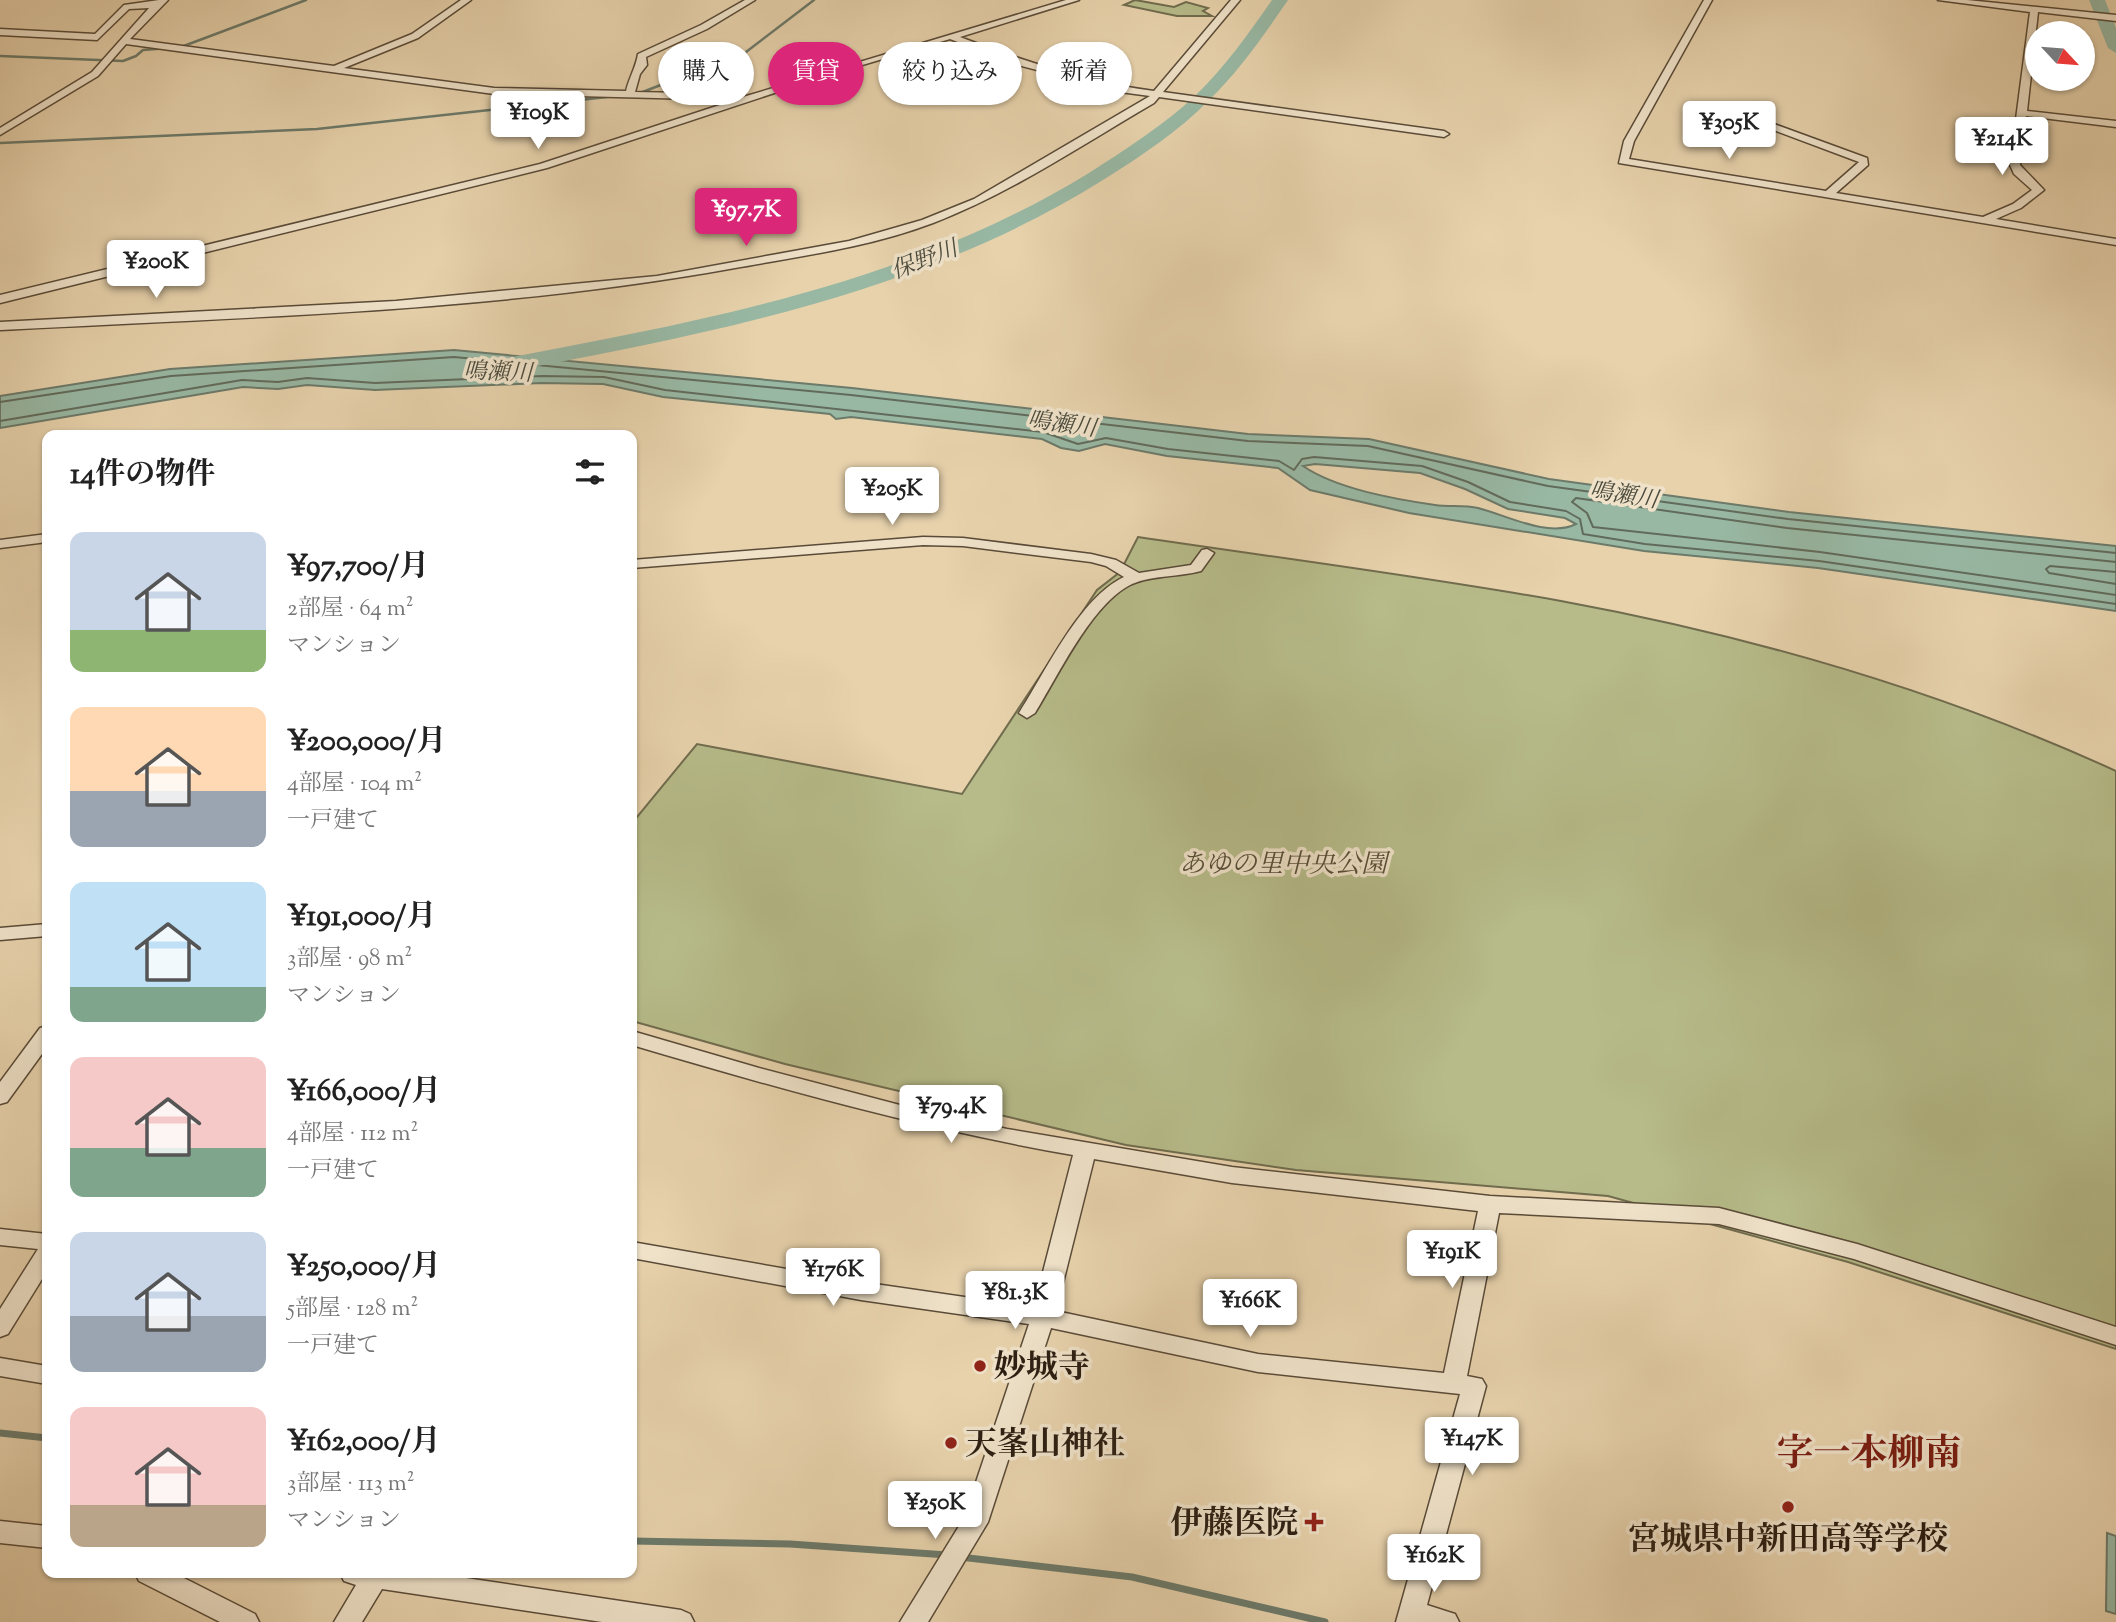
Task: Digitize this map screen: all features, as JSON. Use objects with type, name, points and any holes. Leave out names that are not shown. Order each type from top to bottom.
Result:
[{"type":"street","points":[[335,68],[415,36],[467,0]]},
{"type":"street","points":[[630,94],[635,74],[642,65],[641,55],[704,27],[751,0]]},
{"type":"street","points":[[754,96],[1075,0]]},
{"type":"street","points":[[0,326],[396,305],[657,279],[785,258],[906,228],[978,201],[1087,140],[1157,95],[1236,0]]},
{"type":"street","points":[[1708,0],[1634,131],[1623,161],[2116,242]]},
{"type":"street","points":[[1942,0],[2116,18]]},
{"type":"street","points":[[0,32],[97,37],[127,7],[161,2]]},
{"type":"street","points":[[0,132],[95,74],[143,18],[161,2]]},
{"type":"street","points":[[1986,219],[2017,206],[2039,190],[2016,169],[2034,9]]},
{"type":"street","points":[[950,36],[1017,62],[1157,95],[1444,134]]},
{"type":"street","points":[[126,41],[494,91],[658,95]]},
{"type":"street","points":[[0,299],[543,166],[727,105]]},
{"type":"street","points":[[2022,113],[2116,124]]},
{"type":"street","points":[[1766,124],[1863,160],[1864,163],[1859,169],[1830,193]]},
{"type":"street","points":[[0,544],[42,539]]},
{"type":"street","points":[[637,564],[944,541],[1091,558],[1111,563],[1136,578]]},
{"type":"street","points":[[1027,713],[1102,598],[1119,584],[1136,578],[1196,568],[1207,553]]},
{"type":"street","points":[[0,934],[42,930]]},
{"type":"street","points":[[637,1039],[842,1098],[994,1133],[1232,1175],[1490,1204],[1719,1216],[1832,1245],[2116,1336]]},
{"type":"street","points":[[0,1097],[42,1040]]},
{"type":"street","points":[[913,1622],[975,1522],[1043,1317],[1085,1150]]},
{"type":"street","points":[[1454,1382],[1490,1204]]},
{"type":"street","points":[[0,1237],[42,1241]]},
{"type":"street","points":[[637,1251],[860,1291],[1043,1317],[1258,1363],[1474,1386],[1409,1617],[1446,1622]]},
{"type":"street","points":[[0,1328],[42,1261]]},
{"type":"street","points":[[0,1367],[42,1374]]},
{"type":"street","points":[[0,1532],[42,1536]]},
{"type":"street","points":[[158,1578],[246,1622]]},
{"type":"street","points":[[347,1622],[367,1578]]},
{"type":"street","points":[[395,1578],[681,1622]]},
{"type":"green space","points":[[1135,0],[1174,7],[1186,2],[1208,8],[1203,11],[1212,16],[1177,16],[1124,5]]},
{"type":"green space","name":"あゆの里中央公園","points":[[1138,537],[1403,575],[1632,615],[1774,649],[1914,691],[2050,742],[2116,771],[2116,1349],[1848,1262],[1608,1196],[1296,1170],[1126,1145],[785,1064],[637,1022],[637,817],[697,744],[962,794],[1097,590],[1120,572]]},
{"type":"water","name":"鳴瀬川","points":[[454,350],[852,388],[1248,434],[1369,439],[1549,479],[1789,512],[2116,546],[2116,611],[1818,568],[1644,551],[1409,513],[1310,490],[1278,468],[1167,456],[1105,444],[1079,451],[1061,448],[1042,439],[851,417],[836,419],[830,414],[663,397],[603,384],[541,383],[375,390],[307,385],[278,389],[243,387],[0,428],[0,396],[170,369]],"holes":[[[1315,464],[1420,473],[1465,489],[1508,509],[1565,518],[1576,524],[1565,528],[1540,527],[1478,508],[1435,505],[1384,496],[1332,481],[1303,466]]]},
{"type":"water","points":[[2107,1533],[2116,1536],[2116,1614],[2106,1611]]},
{"type":"waterway","points":[[0,56],[123,61],[143,50],[181,47],[306,0]]},
{"type":"waterway","points":[[640,93],[746,52],[814,0]]},
{"type":"waterway","name":"保野川","points":[[501,366],[664,335],[825,295],[904,270],[980,239],[1054,202],[1159,134],[1202,98],[1230,68],[1280,0]]},
{"type":"waterway","points":[[2097,0],[2116,48]]},
{"type":"waterway","points":[[0,143],[317,129],[616,96]]},
{"type":"waterway","points":[[0,1433],[42,1437]]},
{"type":"waterway","points":[[637,1541],[790,1544],[947,1555]]},
{"type":"waterway","points":[[960,1557],[1132,1577],[1325,1622]]},
{"type":"place","name":"妙城寺","points":[[980,1366]]},
{"type":"place","name":"天峯山神社","points":[[951,1443]]},
{"type":"place","name":"宮城県中新田高等学校","points":[[1788,1507]]},
{"type":"place","name":"伊藤医院","points":[[1314,1522]]},
{"type":"district","name":"字一本柳南","points":[[1869,1452]]}]
